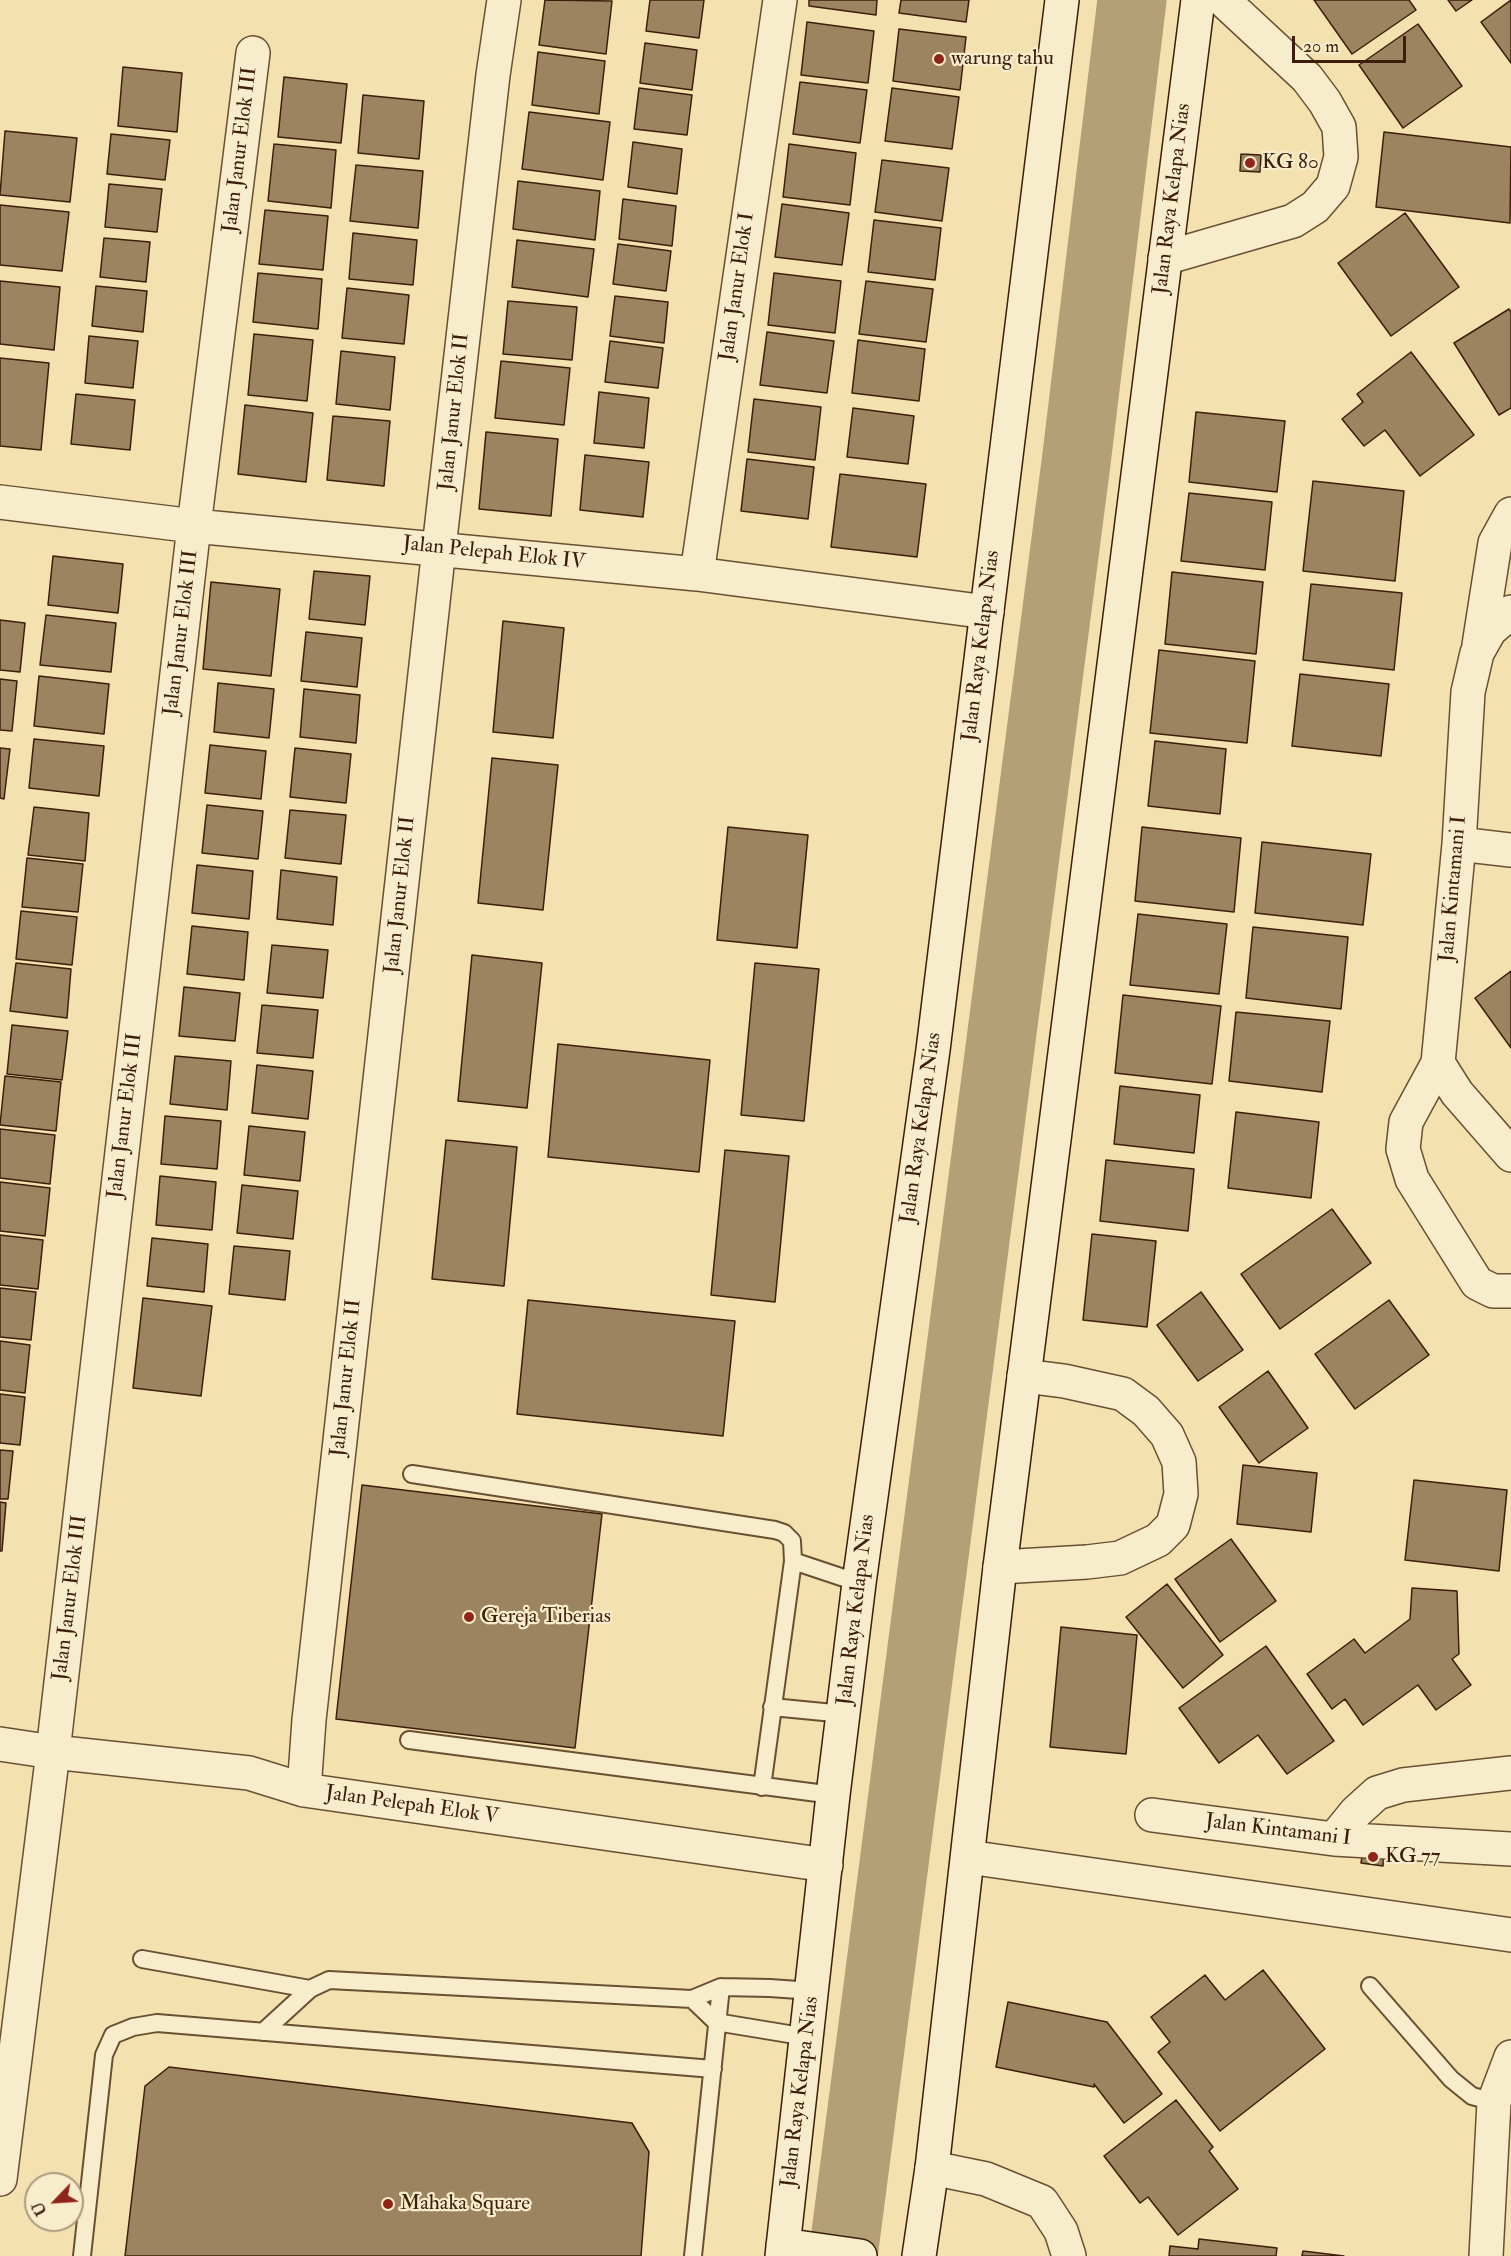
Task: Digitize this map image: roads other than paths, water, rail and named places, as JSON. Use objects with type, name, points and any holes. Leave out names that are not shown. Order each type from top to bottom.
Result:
[{"type":"street","name":"Jalan Janur Elok II","points":[[304,1790],[311,1708],[439,548],[493,75],[504,0]]},
{"type":"street","name":"Jalan Janur Elok I","points":[[697,574],[780,0]]},
{"type":"street","name":"Jalan Raya Kelapa Nias","points":[[789,2250],[807,2037],[833,1795],[859,1584],[933,1050],[1062,0]]},
{"type":"street","name":"Jalan Raya Kelapa Nias","points":[[919,2256],[932,2168],[1000,1567],[1198,0]]},
{"type":"street","points":[[1165,258],[1293,221],[1315,207],[1333,186],[1341,157],[1339,127],[1325,102],[1307,78],[1222,0]]},
{"type":"street","name":"Jalan Janur Elok III","points":[[0,2179],[53,1752],[194,526],[253,53]]},
{"type":"street","name":"Jalan Pelepah Elok IV","points":[[0,502],[194,526],[697,574],[987,612]]},
{"type":"street","points":[[1477,653],[1495,543],[1511,514]]},
{"type":"street","name":"Jalan Kintamani I","points":[[1438,1063],[1459,844],[1468,692],[1477,653],[1490,630],[1511,612]]},
{"type":"street","points":[[1459,844],[1511,850]]},
{"type":"street","points":[[1511,1155],[1457,1093],[1438,1063],[1406,1122],[1403,1149],[1413,1179],[1477,1283],[1493,1291],[1511,1291]]},
{"type":"street","points":[[1000,1567],[1120,1558],[1158,1540],[1173,1525],[1181,1494],[1179,1462],[1167,1436],[1146,1412],[1123,1394],[1064,1381],[1024,1376]]},
{"type":"street","name":"Jalan Pelepah Elok V","points":[[0,1744],[53,1752],[249,1773],[304,1790],[826,1865]]},
{"type":"street","points":[[1334,1839],[1356,1812],[1377,1793],[1403,1785],[1511,1773]]},
{"type":"street","name":"Jalan Kintamani I","points":[[1152,1815],[1334,1839],[1511,1849]]},
{"type":"street","points":[[968,1857],[1511,1935]]},
{"type":"street","points":[[1486,2256],[1494,2102],[1511,2057]]},
{"type":"street","points":[[932,2168],[986,2179],[1042,2202],[1061,2231],[1069,2256]]},
{"type":"street","points":[[789,2250],[860,2256]]},
{"type":"lane","points":[[412,1474],[784,1533],[792,1541],[793,1561],[762,1787]]},
{"type":"lane","points":[[793,1561],[859,1584]]},
{"type":"lane","points":[[772,1707],[844,1714]]},
{"type":"lane","points":[[409,1740],[833,1795]]},
{"type":"lane","points":[[142,1959],[310,1989]]},
{"type":"lane","points":[[263,2032],[310,1989],[329,1980],[692,1999],[721,1987],[812,1991]]},
{"type":"lane","points":[[1370,1986],[1451,2079],[1473,2096],[1494,2102]]},
{"type":"lane","points":[[693,2256],[721,1987]]},
{"type":"lane","points":[[692,1999],[716,2022],[807,2037]]},
{"type":"lane","points":[[82,2256],[104,2055],[113,2036],[133,2027],[157,2023],[713,2069]]},
{"type":"waterway","points":[[843,2256],[1076,463],[1132,0]]},
{"type":"place","name":"warung tahu","points":[[939,59]]},
{"type":"place","name":"KG 80","points":[[1250,163]]},
{"type":"place","name":"Gereja Tiberias","points":[[469,1617]]},
{"type":"place","name":"KG 77","points":[[1373,1857]]},
{"type":"place","name":"Mahaka Square","points":[[388,2204]]}]
